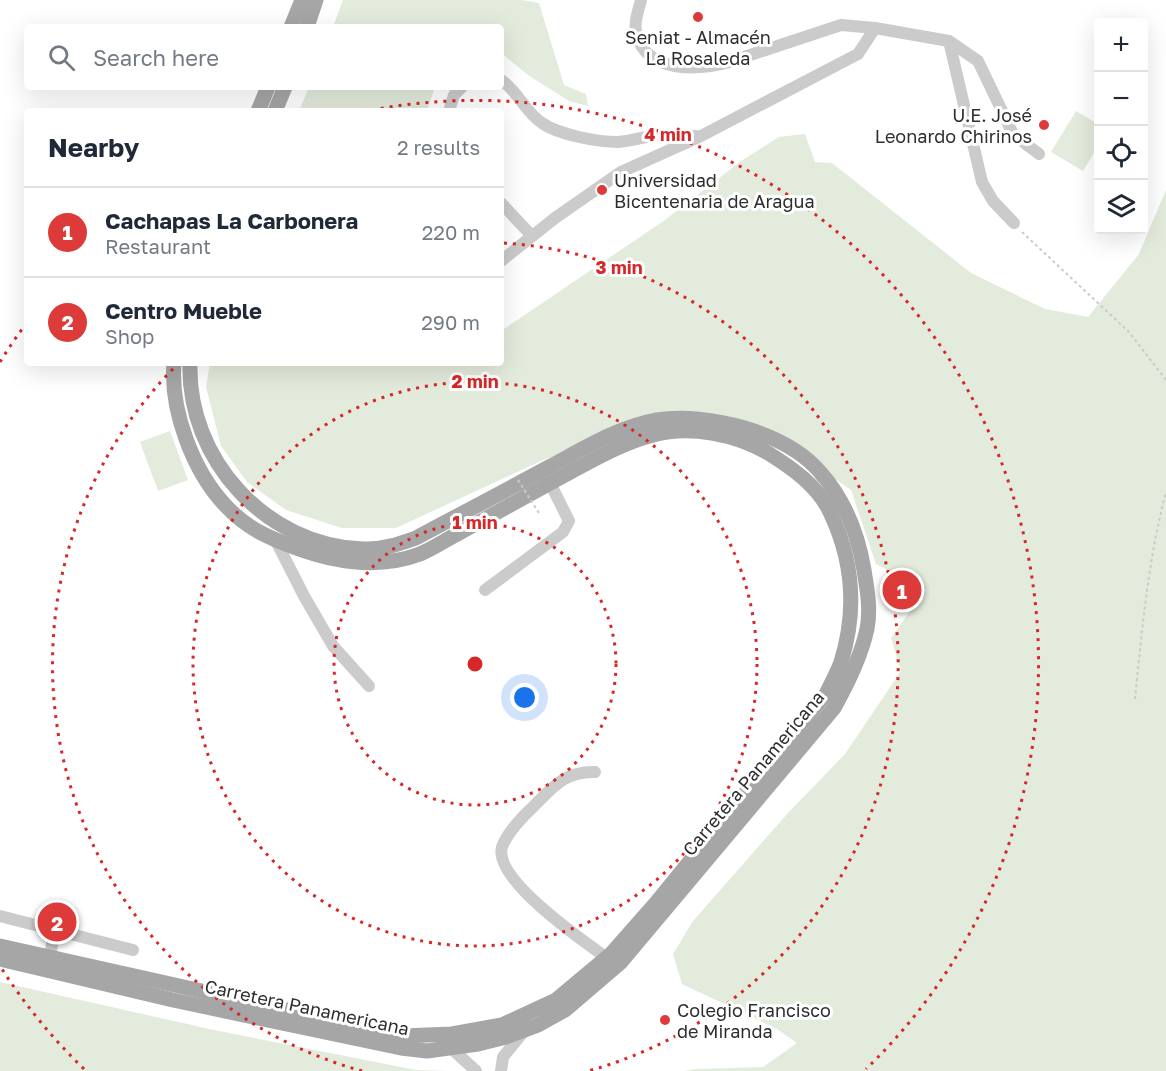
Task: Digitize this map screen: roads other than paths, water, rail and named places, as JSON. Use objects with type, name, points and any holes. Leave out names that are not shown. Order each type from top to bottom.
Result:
[{"type":"main road","points":[[292,24],[302,0]]},
{"type":"main road","points":[[308,24],[316,0]]},
{"type":"main road","points":[[259,108],[267,90]]},
{"type":"main road","points":[[276,108],[284,90]]},
{"type":"main road","name":"Carretera Panamericana","points":[[0,945],[404,1036],[476,1031],[502,1025],[556,1000],[607,958],[656,903],[826,694],[841,662],[850,621],[852,598],[841,536],[827,504],[805,478],[756,446],[725,436],[693,431],[654,434],[613,449],[420,554],[394,560],[361,563],[320,556],[276,541],[239,520],[202,475],[190,447],[181,420],[174,366]]},
{"type":"main road","name":"Carretera Panamericana","points":[[0,959],[184,1002],[401,1048],[427,1051],[451,1048],[478,1044],[525,1030],[564,1010],[621,962],[834,708],[851,676],[867,628],[868,598],[861,552],[848,514],[820,471],[798,453],[769,437],[732,424],[698,418],[657,420],[609,435],[416,538],[393,546],[362,549],[325,544],[268,519],[254,507],[219,468],[207,444],[190,392],[190,366]]},
{"type":"street","points":[[641,0],[636,20],[637,37],[654,59],[688,69],[707,68],[726,63],[841,25],[875,28],[949,41],[978,61],[1013,134],[1040,154]]},
{"type":"street","points":[[504,259],[621,172],[700,136],[858,54],[875,28]]},
{"type":"street","points":[[949,41],[982,182],[993,201],[1014,223]]},
{"type":"street","points":[[504,82],[516,92],[528,110],[543,124],[564,132],[596,140],[620,142],[660,135],[700,136]]},
{"type":"street","points":[[450,108],[454,95],[459,90]]},
{"type":"street","points":[[504,206],[532,236]]},
{"type":"street","points":[[485,590],[568,526],[569,521],[550,483]]},
{"type":"street","points":[[276,541],[333,646],[369,686]]},
{"type":"street","points":[[595,772],[580,771],[566,776],[537,802],[519,820],[502,847],[502,860],[507,871],[520,887],[560,924],[607,958]]},
{"type":"street","points":[[0,916],[133,950]]},
{"type":"street","points":[[50,957],[54,931]]},
{"type":"street","points":[[501,1071],[503,1057],[525,1030]]},
{"type":"street","points":[[451,1048],[476,1071]]},
{"type":"place","name":"Seniat - Almacén La Rosaleda","points":[[698,17]]},
{"type":"place","name":"U.E. José Leonardo Chirinos","points":[[1044,125]]},
{"type":"place","name":"Universidad Bicentenaria de Aragua","points":[[602,190]]},
{"type":"place","name":"Cachapas La Carbonera","points":[[902,590]]},
{"type":"place","name":"Centro Mueble","points":[[57,922]]},
{"type":"place","name":"Colegio Francisco de Miranda","points":[[665,1020]]}]
